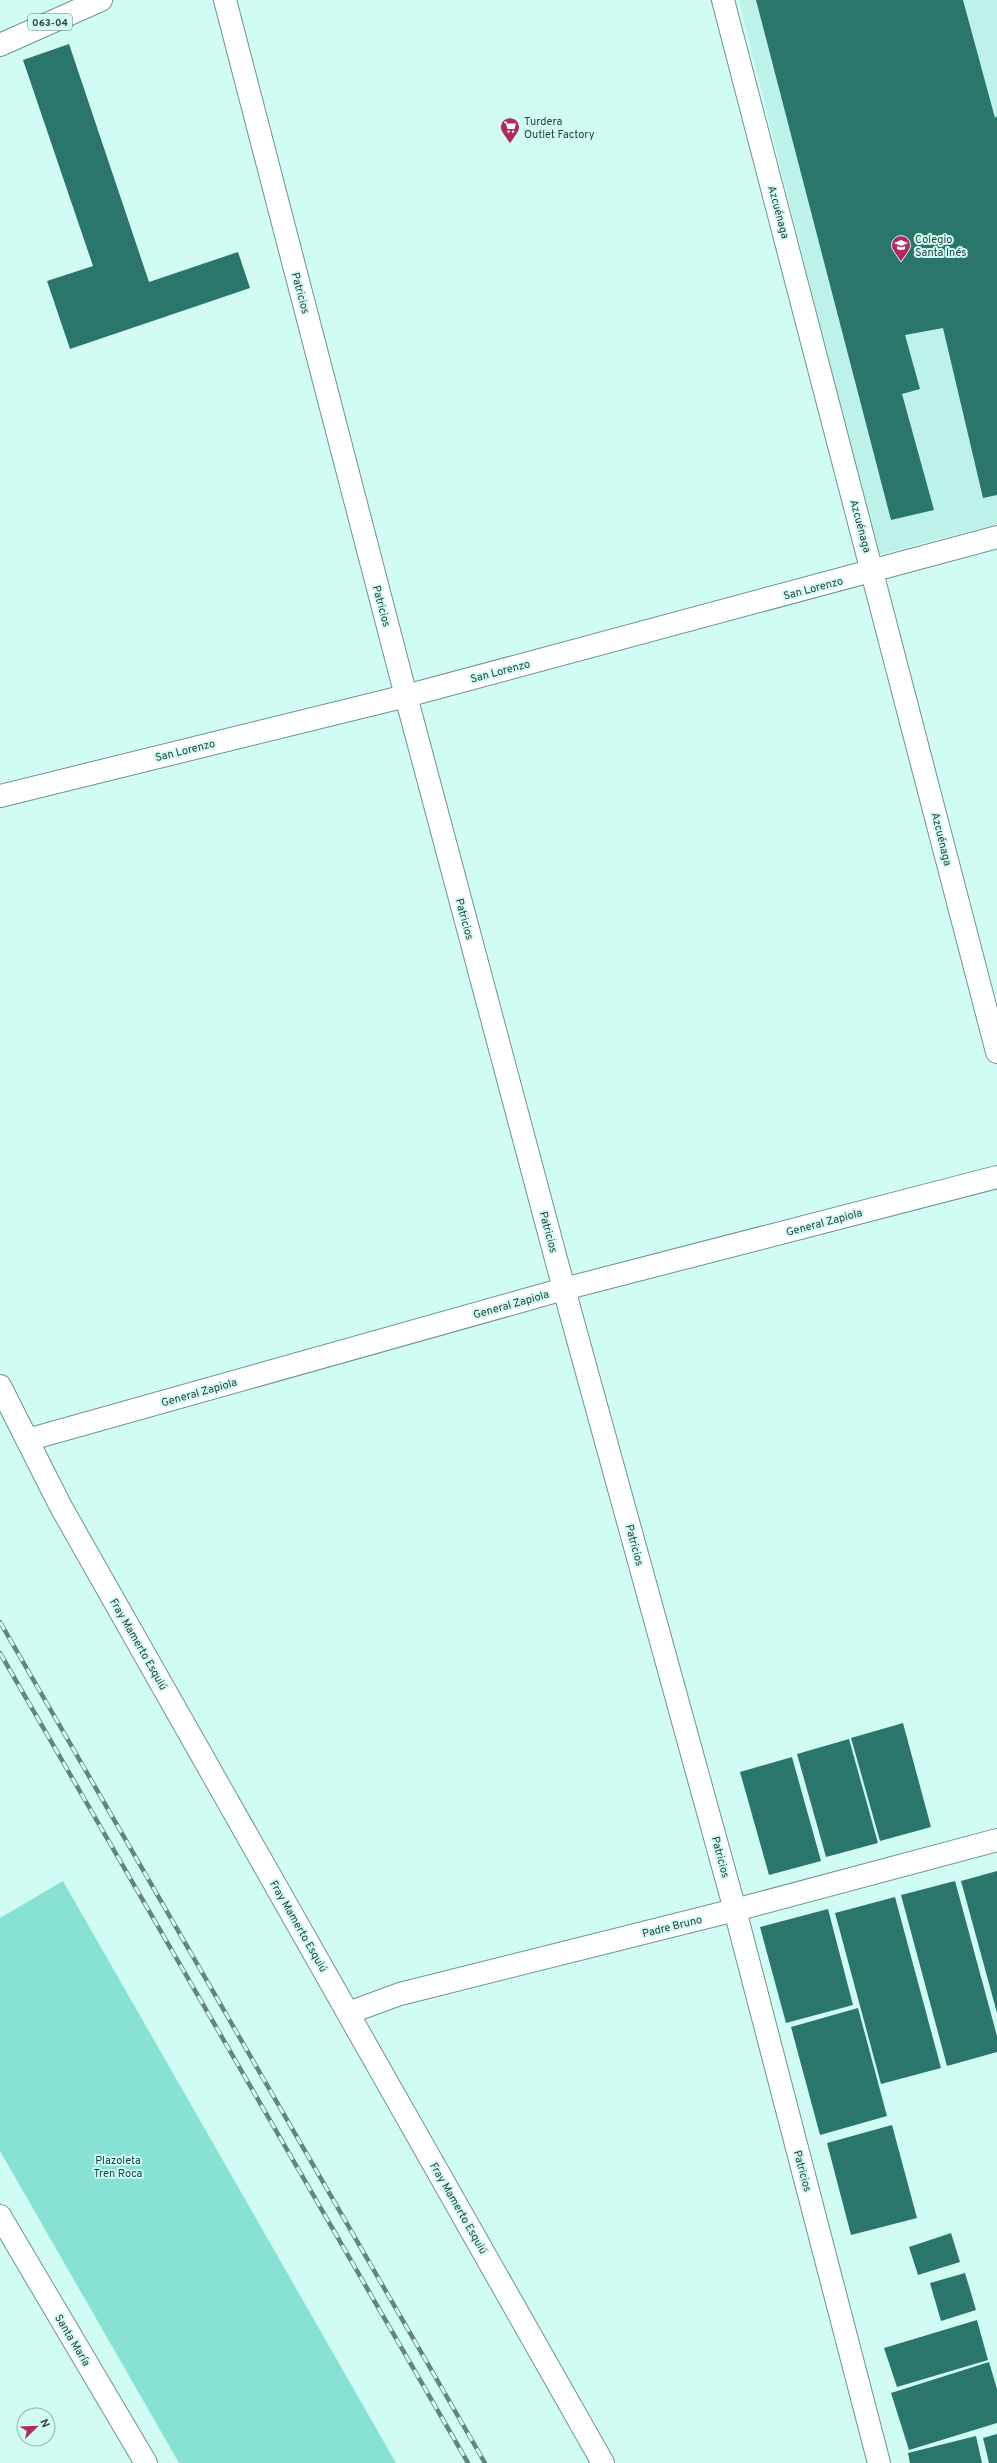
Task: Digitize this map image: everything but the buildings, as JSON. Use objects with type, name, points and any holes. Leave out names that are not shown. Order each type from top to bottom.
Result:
[{"type":"street","name":"063-04","points":[[0,45],[101,0]]},
{"type":"street","name":"Patricios","points":[[225,0],[406,696],[564,1289],[735,1910],[879,2463]]},
{"type":"street","name":"Azcuénaga","points":[[723,0],[997,1052]]},
{"type":"street","name":"San Lorenzo","points":[[0,796],[406,696],[873,572],[997,537]]},
{"type":"street","name":"General Zapiola","points":[[27,1440],[564,1289],[997,1177]]},
{"type":"street","name":"Fray Mamerto Esquiú","points":[[0,1386],[61,1507],[603,2463]]},
{"type":"street","name":"Padre Bruno","points":[[348,2013],[400,1994],[735,1910],[997,1840]]},
{"type":"street","name":"Santa María","points":[[0,2216],[146,2463]]},
{"type":"shaded area","name":"Colegio Santa Inés","points":[[739,0],[997,0],[997,524],[877,555]]},
{"type":"green space","name":"Plazoleta Tren Roca","points":[[63,1881],[396,2463],[179,2463],[0,2151],[0,1918]]},
{"type":"railway","points":[[0,1622],[485,2463]]},
{"type":"railway","points":[[0,1653],[468,2463]]},
{"type":"place","name":"Turdera Outlet Factory","points":[[510,144]]},
{"type":"place","name":"Colegio Santa Inés","points":[[901,262]]}]
